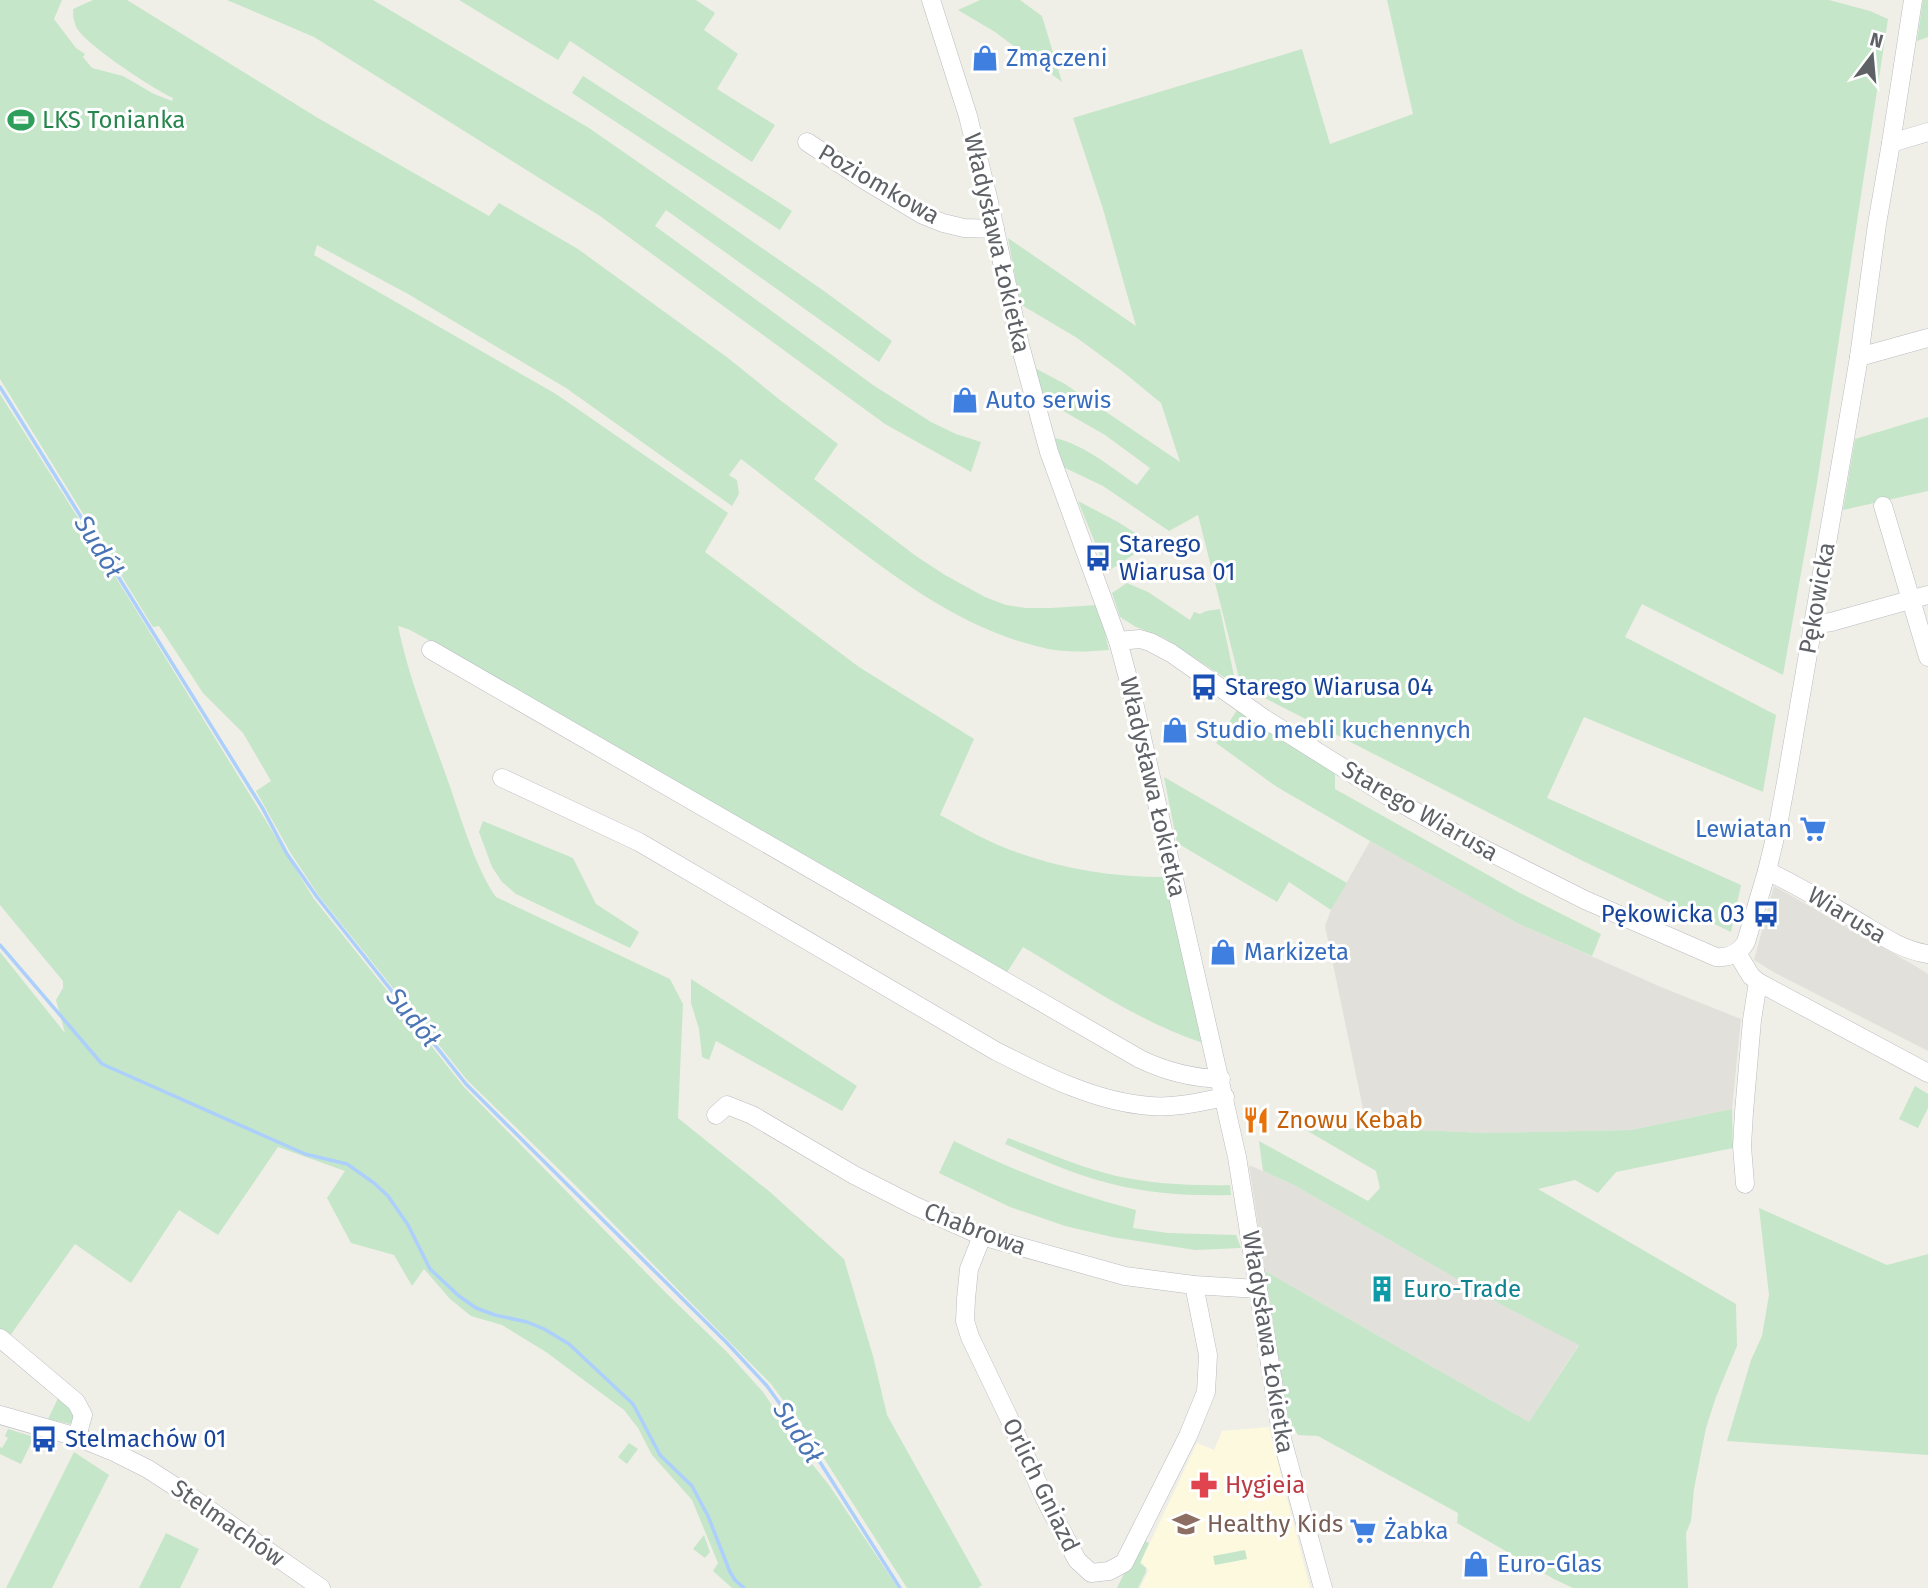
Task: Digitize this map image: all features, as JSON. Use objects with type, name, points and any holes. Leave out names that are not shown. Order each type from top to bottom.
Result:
[{"type":"street","name":"Władysława Łokietka","points":[[931,0],[968,116],[1020,345],[1049,452],[1118,641],[1131,689],[1240,1171],[1282,1439],[1323,1588]]},
{"type":"street","name":"Pękowicka","points":[[1737,953],[1746,942],[1767,871],[1784,793],[1859,357],[1913,0]]},
{"type":"street","points":[[1891,143],[1928,132]]},
{"type":"street","name":"Poziomkowa","points":[[807,142],[923,215],[964,228],[995,229]]},
{"type":"street","points":[[1859,357],[1928,338]]},
{"type":"street","points":[[1884,506],[1920,597],[1928,657]]},
{"type":"street","points":[[1812,625],[1920,597]]},
{"type":"street","name":"Starego Wiarusa","points":[[1118,641],[1140,639],[1171,653],[1265,719],[1388,796],[1548,882],[1716,957],[1737,953]]},
{"type":"street","points":[[431,650],[1140,1059],[1183,1075],[1221,1079]]},
{"type":"street","points":[[502,778],[639,842],[1040,1073],[1092,1094],[1150,1106],[1187,1105],[1225,1097]]},
{"type":"street","name":"Wiarusa","points":[[1767,871],[1897,944],[1928,954]]},
{"type":"street","points":[[1737,953],[1751,976],[1758,982],[1928,1073]]},
{"type":"street","points":[[1745,1184],[1743,1123],[1758,982]]},
{"type":"street","name":"Chabrowa","points":[[716,1115],[727,1105],[752,1115],[854,1175],[982,1236],[1125,1276],[1194,1285],[1258,1289]]},
{"type":"street","name":"Orlich Gniazd","points":[[982,1236],[970,1269],[966,1299],[965,1321],[970,1337],[1044,1497],[1077,1560],[1091,1573],[1110,1571],[1124,1563],[1188,1436],[1206,1392],[1209,1354],[1194,1285]]},
{"type":"street","points":[[0,1338],[76,1402],[83,1415],[77,1437]]},
{"type":"street","name":"Stelmachów","points":[[0,1415],[77,1437],[133,1461],[176,1486],[315,1586]]},
{"type":"shaded area","points":[[1370,841],[1519,924],[1741,1019],[1732,1109],[1631,1130],[1488,1133],[1367,1128],[1325,926],[1331,910]]},
{"type":"shaded area","points":[[1774,886],[1928,974],[1928,1051],[1754,960]]},
{"type":"shaded area","points":[[1249,1165],[1294,1185],[1504,1306],[1579,1344],[1529,1422],[1265,1271]]},
{"type":"shaded area","points":[[1269,1427],[1310,1588],[1140,1588],[1149,1570],[1141,1562],[1197,1443],[1214,1450],[1222,1431]]},
{"type":"green space","points":[[0,0],[62,0],[54,19],[76,48],[85,54],[83,57],[92,68],[123,76],[172,101],[173,98],[108,57],[77,28],[73,9],[93,0],[127,0],[318,118],[489,216],[499,203],[578,249],[728,358],[838,444],[814,479],[916,556],[985,597],[1006,605],[1051,608],[1097,605],[1109,650],[1074,652],[1048,649],[986,629],[911,587],[741,459],[729,475],[737,480],[739,494],[732,506],[566,388],[408,294],[317,245],[314,255],[556,394],[728,513],[705,552],[859,667],[974,739],[940,815],[991,842],[1059,865],[1100,873],[1164,877],[1203,1043],[1133,1013],[1023,947],[1006,974],[434,643],[398,626],[421,706],[470,843],[489,886],[496,897],[670,979],[683,1004],[678,1118],[770,1192],[844,1259],[873,1356],[887,1415],[982,1585],[978,1588],[907,1588],[809,1435],[771,1384],[574,1184],[467,1080],[319,896],[290,852],[256,791],[271,781],[243,733],[203,693],[159,626],[153,627],[0,379]]},
{"type":"green space","points":[[227,0],[373,0],[589,128],[892,341],[879,362],[666,210],[655,226],[873,385],[931,422],[981,442],[971,472],[885,424],[600,216],[314,37]]},
{"type":"green space","points":[[459,0],[696,0],[715,13],[704,30],[738,54],[717,89],[775,125],[752,162],[570,41],[558,60]]},
{"type":"green space","points":[[980,0],[1020,0],[1042,16],[1062,82],[995,32],[958,10]]},
{"type":"green space","points":[[1387,0],[1829,0],[1888,19],[1817,483],[1783,675],[1642,604],[1625,637],[1776,715],[1763,792],[1584,717],[1547,798],[1741,885],[1731,932],[1583,861],[1241,686],[1198,515],[1169,531],[1103,486],[1063,467],[1055,438],[1088,451],[1137,485],[1150,468],[1105,435],[1044,400],[1033,367],[1065,384],[1180,462],[1161,403],[1077,338],[1020,304],[1008,238],[1136,326],[1103,209],[1073,118],[1302,49],[1330,144],[1413,114]]},
{"type":"green space","points":[[1923,0],[1928,0],[1928,37],[1917,41]]},
{"type":"green space","points":[[583,76],[792,211],[780,230],[572,93]]},
{"type":"green space","points":[[0,394],[314,899],[464,1087],[727,1352],[763,1392],[898,1588],[732,1588],[713,1571],[718,1563],[692,1500],[652,1455],[638,1428],[624,1410],[546,1352],[502,1325],[471,1316],[450,1299],[424,1269],[412,1286],[394,1255],[351,1243],[327,1198],[345,1171],[278,1147],[218,1235],[179,1210],[131,1283],[75,1244],[7,1340],[0,1335],[0,952],[65,1033],[56,1000],[63,988],[63,981],[0,905]]},
{"type":"green space","points":[[1928,417],[1928,491],[1843,510],[1855,439]]},
{"type":"green space","points":[[1078,501],[1118,522],[1151,543],[1107,572]]},
{"type":"green space","points":[[1127,583],[1148,592],[1190,620],[1194,612],[1200,614],[1220,609],[1236,685],[1164,638],[1136,627],[1120,617],[1112,593]]},
{"type":"green space","points":[[1237,710],[1335,774],[1335,789],[1520,893],[1601,934],[1592,956],[1519,924],[1277,787],[1216,743]]},
{"type":"green space","points":[[1164,777],[1347,883],[1331,910],[1289,882],[1277,902],[1177,843]]},
{"type":"green space","points":[[483,821],[573,858],[596,904],[639,932],[630,948],[516,894],[502,882],[492,867],[479,832]]},
{"type":"green space","points":[[691,979],[857,1086],[842,1111],[716,1041],[709,1060],[702,1057],[699,1029],[691,1003]]},
{"type":"green space","points":[[1915,1086],[1928,1094],[1928,1108],[1918,1128],[1899,1119]]},
{"type":"green space","points":[[1732,1109],[1733,1148],[1616,1172],[1598,1193],[1575,1180],[1538,1189],[1736,1304],[1737,1346],[1706,1428],[1694,1489],[1691,1521],[1686,1533],[1688,1588],[1573,1588],[1457,1523],[1458,1513],[1318,1436],[1298,1435],[1288,1419],[1265,1271],[1529,1422],[1579,1345],[1504,1306],[1294,1185],[1263,1171],[1259,1141],[1368,1201],[1380,1188],[1376,1171],[1306,1130],[1367,1128],[1488,1133],[1631,1130]]},
{"type":"green space","points":[[1008,1138],[1116,1176],[1173,1184],[1230,1185],[1231,1195],[1171,1194],[1112,1184],[1071,1171],[1005,1144]]},
{"type":"green space","points":[[954,1141],[1043,1180],[1136,1210],[1133,1228],[1168,1233],[1236,1235],[1241,1248],[1195,1250],[1112,1237],[1065,1226],[1010,1207],[939,1173]]},
{"type":"green space","points":[[1759,1208],[1887,1265],[1928,1254],[1928,1455],[1727,1441],[1751,1360],[1762,1336],[1769,1295]]},
{"type":"green space","points":[[61,1392],[75,1418],[70,1424],[48,1419]]},
{"type":"green space","points":[[8,1429],[34,1437],[21,1464],[0,1454],[0,1447],[2,1448],[8,1438],[5,1436]]},
{"type":"green space","points":[[629,1443],[638,1449],[627,1464],[618,1457]]},
{"type":"green space","points":[[74,1452],[109,1475],[52,1588],[6,1588]]},
{"type":"green space","points":[[166,1533],[199,1549],[180,1588],[139,1588]]},
{"type":"green space","points":[[704,1535],[710,1552],[705,1558],[693,1549]]},
{"type":"green space","points":[[1141,1539],[1149,1543],[1140,1563],[1146,1568],[1146,1572],[1138,1588],[1117,1588]]},
{"type":"green space","points":[[1245,1550],[1247,1559],[1215,1565],[1213,1556]]},
{"type":"waterway","name":"Sudół","points":[[0,387],[263,809],[287,854],[317,897],[466,1084],[767,1386],[804,1437],[900,1588]]},
{"type":"waterway","points":[[0,945],[102,1064],[305,1154],[347,1164],[388,1196],[408,1225],[430,1269],[459,1296],[476,1308],[527,1322],[569,1344],[633,1404],[660,1455],[692,1486],[708,1516],[730,1572],[744,1588]]},
{"type":"place","name":"Zmączeni","points":[[985,58]]},
{"type":"place","name":"LKS Tonianka","points":[[21,120]]},
{"type":"place","name":"Auto serwis","points":[[965,400]]},
{"type":"place","name":"Starego Wiarusa 01","points":[[1098,558]]},
{"type":"place","name":"Starego Wiarusa 04","points":[[1204,687]]},
{"type":"place","name":"Studio mebli kuchennych","points":[[1175,730]]},
{"type":"place","name":"Lewiatan","points":[[1813,829]]},
{"type":"place","name":"Pękowicka 03","points":[[1766,914]]},
{"type":"place","name":"Markizeta","points":[[1223,952]]},
{"type":"place","name":"Znowu Kebab","points":[[1256,1120]]},
{"type":"place","name":"Euro-Trade","points":[[1382,1289]]},
{"type":"place","name":"Stelmachów 01","points":[[44,1439]]},
{"type":"place","name":"Hygieia","points":[[1204,1485]]},
{"type":"place","name":"Healthy Kids","points":[[1186,1524]]},
{"type":"place","name":"Żabka","points":[[1363,1531]]},
{"type":"place","name":"Euro-Glas","points":[[1476,1564]]}]
